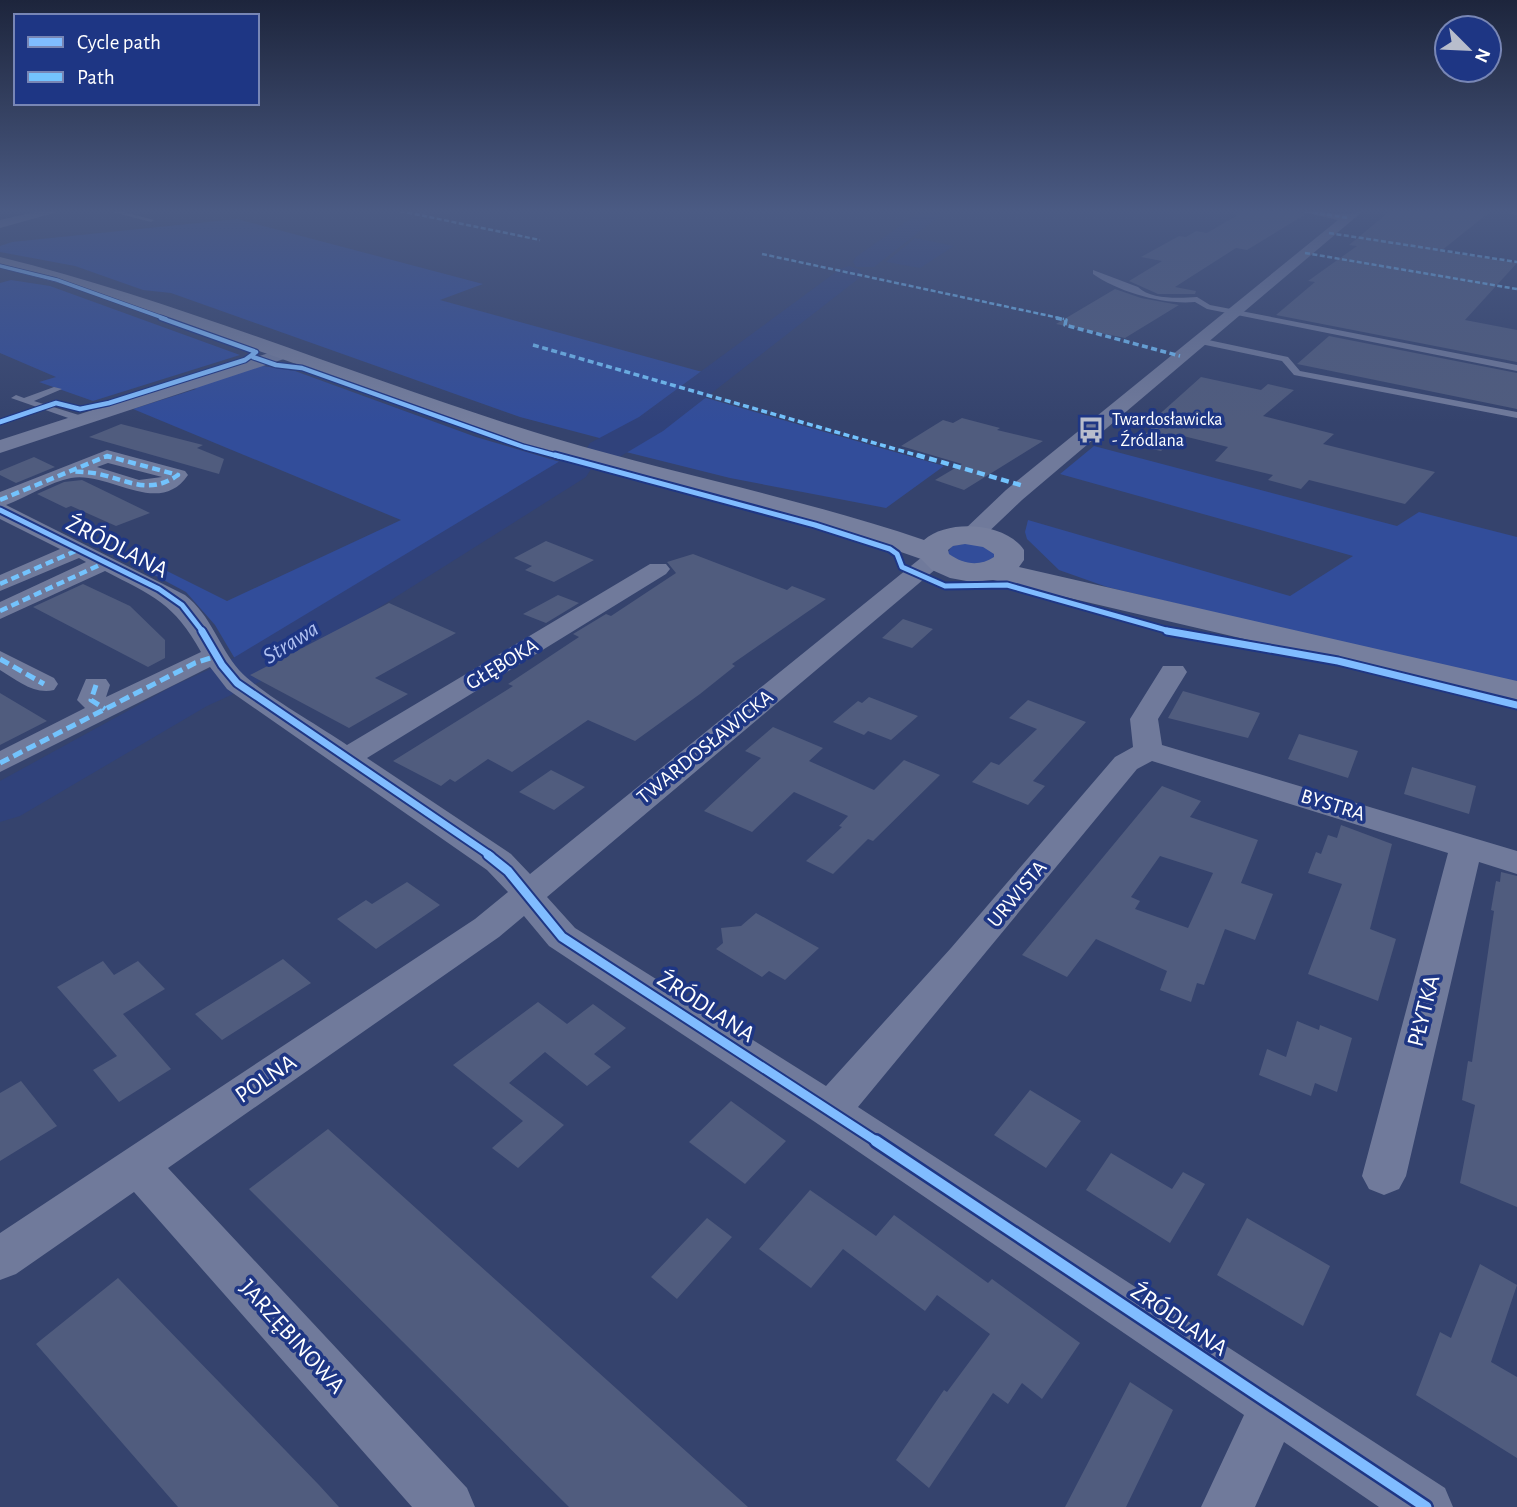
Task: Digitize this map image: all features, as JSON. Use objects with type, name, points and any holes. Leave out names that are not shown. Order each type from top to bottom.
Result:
[{"type":"street","points":[[77,281],[548,444],[969,553],[1125,600],[1517,692]]},
{"type":"street","points":[[106,281],[222,331]]},
{"type":"street","points":[[969,553],[1007,503],[1271,281]]},
{"type":"street","points":[[0,447],[78,418],[284,353]]},
{"type":"street","points":[[0,500],[71,471]]},
{"type":"street","name":"ŹRÓDLANA","points":[[0,510],[159,589],[183,605],[226,671],[346,758],[499,862],[518,879],[543,920],[562,937],[830,1110],[1426,1507]]},
{"type":"street","points":[[0,584],[80,549]]},
{"type":"street","name":"TWARDOSŁAWICKA","points":[[882,601],[969,553]]},
{"type":"street","name":"TWARDOSŁAWICKA","points":[[528,893],[882,601],[969,553]]},
{"type":"street","points":[[0,611],[106,562]]},
{"type":"street","name":"GŁĘBOKA","points":[[346,758],[658,569]]},
{"type":"street","points":[[0,659],[44,684]]},
{"type":"street","points":[[0,763],[101,697],[195,663],[226,671]]},
{"type":"street","points":[[1148,751],[1144,719],[1174,672]]},
{"type":"street","name":"BYSTRA","points":[[1148,751],[1177,757],[1517,863]]},
{"type":"street","name":"URWISTA","points":[[830,1110],[1126,763],[1148,751]]},
{"type":"street","name":"PŁYTKA","points":[[1384,1175],[1466,847]]},
{"type":"street","name":"POLNA","points":[[0,1259],[487,928],[528,893]]},
{"type":"street","name":"JARZĘBINOWA","points":[[138,1166],[447,1507]]},
{"type":"street","points":[[1228,1507],[1274,1407]]},
{"type":"lane","points":[[1111,281],[1159,298],[1179,301],[1198,299],[1208,307],[1231,314],[1517,368]]},
{"type":"lane","points":[[1199,341],[1285,359],[1297,373],[1517,415]]},
{"type":"lane","points":[[1366,344],[1517,374]]},
{"type":"lane","points":[[57,389],[20,400],[78,418]]},
{"type":"shaded area","points":[[20,281],[50,286],[240,355],[93,401],[39,382],[56,377],[0,353],[0,283]]},
{"type":"shaded area","points":[[118,281],[473,281],[483,284],[440,300],[706,373],[645,420],[607,440],[520,417],[171,293],[143,290]]},
{"type":"shaded area","points":[[257,365],[295,371],[476,437],[567,464],[238,664],[215,625],[186,592],[139,567],[149,562],[227,601],[401,520],[133,409],[196,389],[191,386]]},
{"type":"shaded area","points":[[696,395],[944,466],[886,508],[730,478],[614,449]]},
{"type":"shaded area","points":[[1094,446],[1397,526],[1419,512],[1517,537],[1517,685],[1107,587],[1059,570],[1027,539],[1025,532],[1028,520],[1290,596],[1353,556],[1060,474]]},
{"type":"shaded area","points":[[974,542],[999,553],[992,564],[961,564],[947,553],[952,546]]},
{"type":"building","points":[[1130,281],[1184,281],[1175,287],[1196,291],[1195,294],[1158,294]]},
{"type":"building","points":[[1310,281],[1500,281],[1465,320],[1517,330],[1517,362],[1276,315],[1315,282]]},
{"type":"building","points":[[1115,289],[1141,298],[1179,305],[1125,338],[1056,324]]},
{"type":"building","points":[[1329,336],[1517,373],[1517,409],[1297,364]]},
{"type":"building","points":[[1201,377],[1261,390],[1268,384],[1294,390],[1263,416],[1334,434],[1323,444],[1435,472],[1405,504],[1309,480],[1301,489],[1268,480],[1273,475],[1215,461],[1228,447],[1179,435],[1161,451],[1133,445],[1154,426],[1151,426],[1156,421],[1153,420]]},
{"type":"building","points":[[962,418],[1043,441],[964,490],[935,480],[962,464],[901,446],[943,420],[953,423]]},
{"type":"building","points":[[121,424],[203,445],[197,448],[224,459],[219,474],[89,437]]},
{"type":"building","points":[[34,457],[55,467],[16,483],[0,475],[0,471]]},
{"type":"building","points":[[82,480],[150,513],[116,526],[37,494],[64,482]]},
{"type":"building","points":[[546,541],[594,560],[554,582],[525,570],[532,566],[514,558]]},
{"type":"building","points":[[693,554],[787,590],[792,586],[826,599],[732,664],[735,666],[635,741],[588,720],[512,772],[488,759],[455,782],[450,779],[441,786],[393,761],[513,686],[508,684],[579,637],[573,634],[606,614],[611,616],[676,573],[667,562]]},
{"type":"building","points":[[83,584],[130,606],[165,640],[165,658],[148,667],[33,607]]},
{"type":"building","points":[[558,595],[579,603],[546,623],[523,614]]},
{"type":"building","points":[[389,603],[456,633],[375,678],[408,694],[349,728],[250,675]]},
{"type":"building","points":[[903,619],[933,629],[912,648],[882,638]]},
{"type":"building","points":[[1183,691],[1260,713],[1248,738],[1168,718]]},
{"type":"building","points":[[0,693],[47,721],[0,745]]},
{"type":"building","points":[[869,697],[918,716],[891,740],[868,731],[864,735],[833,722],[858,701],[862,703]]},
{"type":"building","points":[[1028,700],[1086,722],[1033,781],[1045,786],[1028,805],[972,782],[991,762],[999,765],[1037,729],[1009,718]]},
{"type":"building","points":[[773,727],[823,748],[809,761],[874,790],[904,760],[940,775],[873,841],[868,839],[833,874],[806,861],[842,827],[839,826],[848,816],[794,792],[752,832],[704,811],[761,758],[745,751]]},
{"type":"building","points":[[1299,734],[1358,751],[1348,778],[1288,759]]},
{"type":"building","points":[[1412,767],[1476,786],[1469,814],[1404,794]]},
{"type":"building","points":[[551,770],[585,787],[554,810],[519,792]]},
{"type":"building","points":[[1162,786],[1201,801],[1190,817],[1258,840],[1241,883],[1273,894],[1255,940],[1225,929],[1204,985],[1197,983],[1191,1002],[1160,990],[1167,971],[1096,939],[1067,977],[1022,955]],"holes":[[[1160,856],[1213,873],[1188,928],[1135,909],[1140,901],[1131,897]]]},
{"type":"building","points":[[1341,825],[1392,844],[1370,929],[1396,939],[1378,1001],[1308,974],[1342,884],[1308,873],[1316,852],[1321,854],[1328,835],[1337,838]]},
{"type":"building","points":[[1501,872],[1517,876],[1517,1207],[1460,1183],[1475,1105],[1462,1100],[1468,1061],[1472,1062],[1494,911],[1491,910],[1496,881],[1500,882]]},
{"type":"building","points":[[407,882],[440,905],[376,949],[337,919],[366,900],[372,904]]},
{"type":"building","points":[[756,913],[819,948],[785,980],[769,971],[762,977],[716,949],[723,943],[721,928],[741,926]]},
{"type":"building","points":[[283,959],[311,983],[222,1040],[195,1014]]},
{"type":"building","points":[[103,961],[114,975],[138,961],[165,989],[123,1014],[171,1069],[119,1102],[93,1070],[117,1056],[57,987]]},
{"type":"building","points":[[538,1002],[567,1024],[593,1004],[626,1028],[594,1054],[611,1067],[587,1086],[545,1052],[509,1083],[564,1125],[518,1168],[492,1148],[523,1121],[453,1065]]},
{"type":"building","points":[[1297,1021],[1319,1030],[1320,1025],[1352,1038],[1337,1092],[1315,1083],[1311,1096],[1259,1075],[1267,1049],[1286,1057]]},
{"type":"building","points":[[21,1081],[57,1126],[0,1161],[0,1093]]},
{"type":"building","points":[[1030,1090],[1081,1121],[1046,1168],[994,1135]]},
{"type":"building","points":[[731,1101],[786,1141],[745,1184],[689,1142]]},
{"type":"building","points":[[328,1129],[748,1507],[569,1507],[249,1189]]},
{"type":"building","points":[[1111,1153],[1172,1189],[1183,1172],[1205,1184],[1170,1243],[1086,1190]]},
{"type":"building","points":[[810,1190],[876,1236],[894,1215],[988,1283],[992,1279],[1080,1343],[1042,1399],[1022,1383],[1008,1404],[993,1393],[929,1488],[896,1460],[944,1390],[947,1392],[990,1334],[937,1295],[925,1311],[843,1249],[811,1288],[759,1249]]},
{"type":"building","points":[[707,1218],[732,1237],[677,1299],[651,1277]]},
{"type":"building","points":[[1247,1218],[1330,1266],[1303,1326],[1217,1275]]},
{"type":"building","points":[[1480,1264],[1517,1285],[1491,1362],[1517,1377],[1517,1458],[1416,1395],[1440,1332],[1451,1338]]},
{"type":"building","points":[[118,1278],[339,1507],[178,1507],[36,1344]]},
{"type":"building","points":[[1130,1382],[1173,1410],[1126,1507],[1065,1507]]},
{"type":"waterway","name":"Strawa","points":[[603,451],[651,424],[839,281]]},
{"type":"waterway","name":"Strawa","points":[[0,804],[190,696],[247,670],[573,469]]},
{"type":"marked path","points":[[888,281],[1066,320],[1065,325],[1119,342],[1180,356]]},
{"type":"marked path","points":[[1472,281],[1517,289]]},
{"type":"marked path","points":[[533,345],[1024,486]]},
{"type":"marked path","points":[[0,500],[107,456],[178,475],[168,482],[149,487],[99,474],[71,471]]},
{"type":"marked path","points":[[0,584],[80,549]]},
{"type":"marked path","points":[[0,611],[106,562]]},
{"type":"marked path","points":[[0,763],[195,663],[217,656]]},
{"type":"marked path","points":[[0,659],[44,684]]},
{"type":"marked path","points":[[96,685],[91,700],[105,709]]},
{"type":"cycle path","points":[[0,422],[56,403],[80,409],[109,403],[245,360],[256,352],[61,281]]},
{"type":"cycle path","points":[[253,357],[276,365],[302,368],[524,447],[815,525],[890,549],[897,554],[902,567],[945,586],[1007,585],[1182,635],[1338,661],[1517,705]]},
{"type":"cycle path","points":[[0,510],[159,589],[179,603],[190,614],[222,665],[237,683],[499,862],[562,937],[830,1110],[1426,1507]]},
{"type":"place","name":"Twardosławicka - Źródlana","points":[[1091,430]]}]
